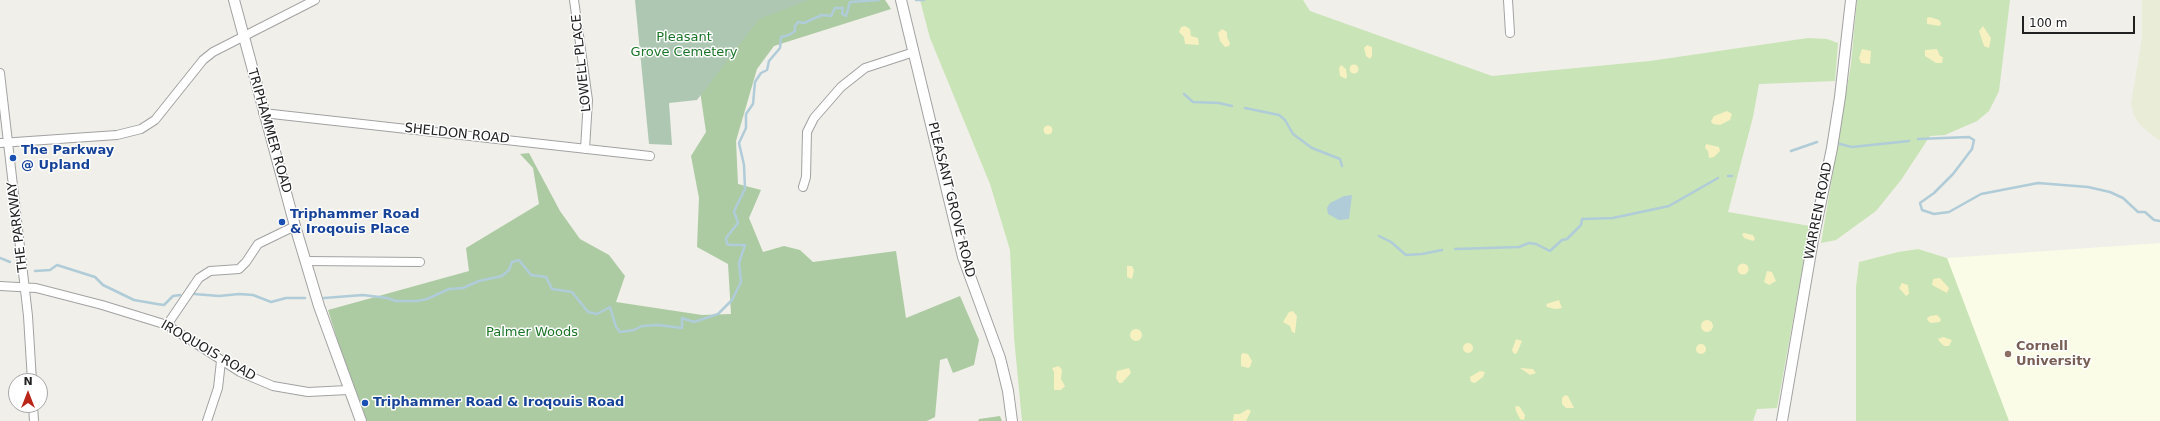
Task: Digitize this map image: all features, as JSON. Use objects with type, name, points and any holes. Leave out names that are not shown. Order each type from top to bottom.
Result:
[{"type":"street","name":"TRIPHAMMER ROAD","points":[[234,0],[295,226],[348,390],[361,421]]},
{"type":"street","points":[[4,143],[117,135],[141,129],[155,120],[203,60],[224,45],[315,0]]},
{"type":"street","name":"LOWELL PLACE","points":[[574,0],[588,100],[585,149]]},
{"type":"street","name":"PLEASANT GROVE ROAD","points":[[901,0],[963,257],[1000,358],[1008,391],[1012,421]]},
{"type":"street","points":[[1508,0],[1510,33]]},
{"type":"street","name":"WARREN ROAD","points":[[1782,421],[1813,240],[1832,148],[1840,97],[1851,0]]},
{"type":"street","points":[[803,187],[807,169],[807,132],[814,118],[841,87],[864,68],[914,52]]},
{"type":"street","name":"THE PARKWAY","points":[[0,73],[4,143],[25,286],[31,373]]},
{"type":"street","name":"SHELDON ROAD","points":[[264,112],[650,156]]},
{"type":"street","points":[[167,325],[199,278],[210,272],[239,269],[246,262],[258,244],[295,226]]},
{"type":"street","points":[[306,261],[420,262]]},
{"type":"street","name":"IROQUOIS ROAD","points":[[0,286],[25,286],[102,305],[167,325],[221,361],[256,380],[290,390],[326,392],[348,390]]},
{"type":"street","points":[[207,421],[218,388],[221,361]]},
{"type":"shaded area","points":[[2142,0],[2160,0],[2160,141],[2140,125],[2134,116],[2131,104],[2142,38]]},
{"type":"shaded area","name":"Cornell University","points":[[2160,243],[2160,421],[1856,421],[1856,287],[1859,262],[1898,252],[1918,249],[1947,258]]},
{"type":"green space","name":"Pleasant Grove Cemetery","points":[[635,0],[809,0],[759,19],[697,100],[669,103],[672,145],[649,144]]},
{"type":"green space","name":"Palmer Woods","points":[[789,0],[885,0],[891,9],[774,46],[757,69],[736,141],[738,184],[761,190],[749,218],[763,252],[784,246],[800,250],[813,262],[896,251],[906,318],[960,296],[979,340],[974,365],[953,373],[947,358],[940,360],[935,417],[927,421],[363,421],[328,310],[469,271],[466,248],[539,204],[533,168],[520,154],[529,153],[560,211],[580,239],[609,255],[625,276],[616,302],[702,315],[731,314],[728,264],[697,247],[699,198],[691,156],[706,132],[700,91],[760,11]]},
{"type":"green space","points":[[920,0],[1303,0],[1310,11],[1492,76],[1650,61],[1808,38],[1827,39],[1838,43],[1835,81],[1759,84],[1753,117],[1728,212],[1810,226],[1777,408],[1757,409],[1753,421],[1022,421],[1014,337],[1010,250],[990,184],[930,38]]},
{"type":"green space","points":[[1857,0],[2010,0],[1999,91],[1989,111],[1977,121],[1945,135],[1930,136],[1901,180],[1876,211],[1836,240],[1821,243],[1851,64]]},
{"type":"green space","points":[[1918,249],[1947,258],[2009,421],[1856,421],[1856,287],[1859,262],[1898,252]]},
{"type":"green space","points":[[1000,416],[1002,421],[978,421],[979,419]]},
{"type":"sand","points":[[1930,17],[1939,20],[1941,23],[1940,26],[1927,24],[1927,18]]},
{"type":"sand","points":[[1185,26],[1190,29],[1191,36],[1198,38],[1199,45],[1185,44],[1184,37],[1179,32],[1181,27]]},
{"type":"sand","points":[[1983,26],[1991,38],[1989,48],[1984,46],[1979,31]]},
{"type":"sand","points":[[1222,29],[1227,32],[1227,37],[1230,43],[1229,46],[1225,47],[1220,41],[1218,33]]},
{"type":"sand","points":[[1367,45],[1372,47],[1372,56],[1370,59],[1366,56],[1364,48]]},
{"type":"sand","points":[[1862,49],[1871,51],[1870,64],[1861,63],[1859,58]]},
{"type":"sand","points":[[1937,49],[1940,56],[1943,57],[1942,63],[1936,63],[1925,56],[1925,50]]},
{"type":"sand","points":[[1354,64],[1359,69],[1354,74],[1349,69]]},
{"type":"sand","points":[[1341,65],[1346,69],[1346,79],[1340,76],[1339,68]]},
{"type":"sand","points":[[1727,111],[1732,114],[1730,120],[1720,125],[1713,124],[1711,121],[1714,116]]},
{"type":"sand","points":[[1048,125],[1053,130],[1048,135],[1043,130]]},
{"type":"sand","points":[[1706,144],[1719,147],[1720,151],[1714,157],[1709,158],[1708,151],[1705,148]]},
{"type":"sand","points":[[1742,234],[1753,235],[1755,239],[1753,241],[1744,238]]},
{"type":"sand","points":[[1743,263],[1747,265],[1749,269],[1747,273],[1743,275],[1739,273],[1737,269],[1739,265]]},
{"type":"sand","points":[[1127,266],[1132,266],[1134,270],[1132,279],[1127,277]]},
{"type":"sand","points":[[1767,271],[1772,272],[1776,281],[1769,285],[1764,282]]},
{"type":"sand","points":[[1940,278],[1949,288],[1947,293],[1932,285],[1933,279]]},
{"type":"sand","points":[[1902,283],[1908,285],[1909,294],[1906,296],[1899,288]]},
{"type":"sand","points":[[1559,300],[1562,308],[1555,309],[1547,307],[1546,304]]},
{"type":"sand","points":[[1293,311],[1297,316],[1295,333],[1292,332],[1290,326],[1283,322],[1289,312]]},
{"type":"sand","points":[[1937,315],[1941,319],[1940,322],[1931,323],[1928,321],[1927,318],[1930,316]]},
{"type":"sand","points":[[1707,320],[1711,322],[1713,326],[1711,330],[1707,332],[1703,330],[1701,326],[1703,322]]},
{"type":"sand","points":[[1136,329],[1140,331],[1142,335],[1140,339],[1136,341],[1132,339],[1130,335],[1132,331]]},
{"type":"sand","points":[[1943,337],[1952,340],[1949,346],[1944,346],[1939,341],[1938,339]]},
{"type":"sand","points":[[1516,339],[1522,341],[1517,353],[1514,354],[1512,350]]},
{"type":"sand","points":[[1466,343],[1470,343],[1473,348],[1470,353],[1466,353],[1463,350],[1463,346]]},
{"type":"sand","points":[[1699,344],[1703,344],[1705,345],[1705,353],[1699,354],[1696,351],[1696,347]]},
{"type":"sand","points":[[1243,353],[1248,354],[1252,361],[1250,367],[1248,368],[1241,366],[1241,355]]},
{"type":"sand","points":[[1059,366],[1062,370],[1061,379],[1065,386],[1061,390],[1054,390],[1054,372],[1052,368]]},
{"type":"sand","points":[[1129,368],[1131,373],[1122,383],[1119,383],[1116,378],[1117,371]]},
{"type":"sand","points":[[1520,368],[1533,369],[1536,373],[1530,375]]},
{"type":"sand","points":[[1480,371],[1485,372],[1483,377],[1475,383],[1471,382],[1470,377]]},
{"type":"sand","points":[[1565,395],[1568,396],[1574,408],[1566,408],[1562,404],[1562,398]]},
{"type":"sand","points":[[1515,407],[1520,407],[1525,415],[1524,420],[1520,419],[1516,411]]},
{"type":"sand","points":[[1248,409],[1251,411],[1246,421],[1233,421],[1234,414],[1240,414]]},
{"type":"water","points":[[1352,195],[1349,219],[1339,220],[1328,214],[1327,208],[1330,203],[1344,196]]},
{"type":"waterway","points":[[324,298],[363,295],[387,298],[396,301],[417,301],[427,299],[449,289],[463,288],[479,281],[502,276],[509,270],[512,262],[519,260],[531,275],[546,277],[552,289],[572,292],[588,312],[597,314],[610,307],[616,327],[620,332],[634,330],[642,326],[658,325],[682,328],[682,318],[694,322],[718,314],[732,300],[741,282],[739,263],[745,245],[727,244],[726,238],[738,223],[734,211],[745,189],[744,165],[739,143],[746,128],[746,114],[753,104],[755,82],[761,73],[767,70],[769,61],[780,48],[781,37],[789,35],[795,31],[795,26],[798,22],[804,23],[822,15],[831,16],[835,8],[843,8],[842,14],[846,16],[850,2],[879,0]]},
{"type":"waterway","points":[[916,0],[924,0]]},
{"type":"waterway","points":[[1184,94],[1193,102],[1219,103],[1232,106]]},
{"type":"waterway","points":[[1245,108],[1279,115],[1285,120],[1293,134],[1312,148],[1340,159],[1342,166]]},
{"type":"waterway","points":[[1918,139],[1969,137],[1974,140],[1972,149],[1953,174],[1934,193],[1920,203],[1922,210],[1934,214],[1949,212],[1981,194],[2038,183],[2088,187],[2110,192],[2123,198],[2138,212],[2145,212],[2154,220],[2160,221]]},
{"type":"waterway","points":[[1840,144],[1852,147],[1909,141]]},
{"type":"waterway","points":[[1791,151],[1817,142]]},
{"type":"waterway","points":[[1455,249],[1519,247],[1529,243],[1536,244],[1550,251],[1562,240],[1567,239],[1581,225],[1582,219],[1613,218],[1669,206],[1718,178]]},
{"type":"waterway","points":[[1379,236],[1391,242],[1406,255],[1422,254],[1442,250]]},
{"type":"waterway","points":[[0,258],[10,262]]},
{"type":"waterway","points":[[35,271],[50,270],[57,265],[95,277],[103,285],[134,300],[157,304],[164,305],[173,296],[180,295]]},
{"type":"waterway","points":[[194,294],[219,296],[239,294],[253,295],[271,302],[286,298],[305,298]]},
{"type":"place","name":"The Parkway @ Upland","points":[[13,158]]},
{"type":"place","name":"Triphammer Road & Iroqouis Place","points":[[282,222]]},
{"type":"place","name":"Cornell University","points":[[2008,354]]},
{"type":"place","name":"Triphammer Road & Iroqouis Road","points":[[365,403]]}]
